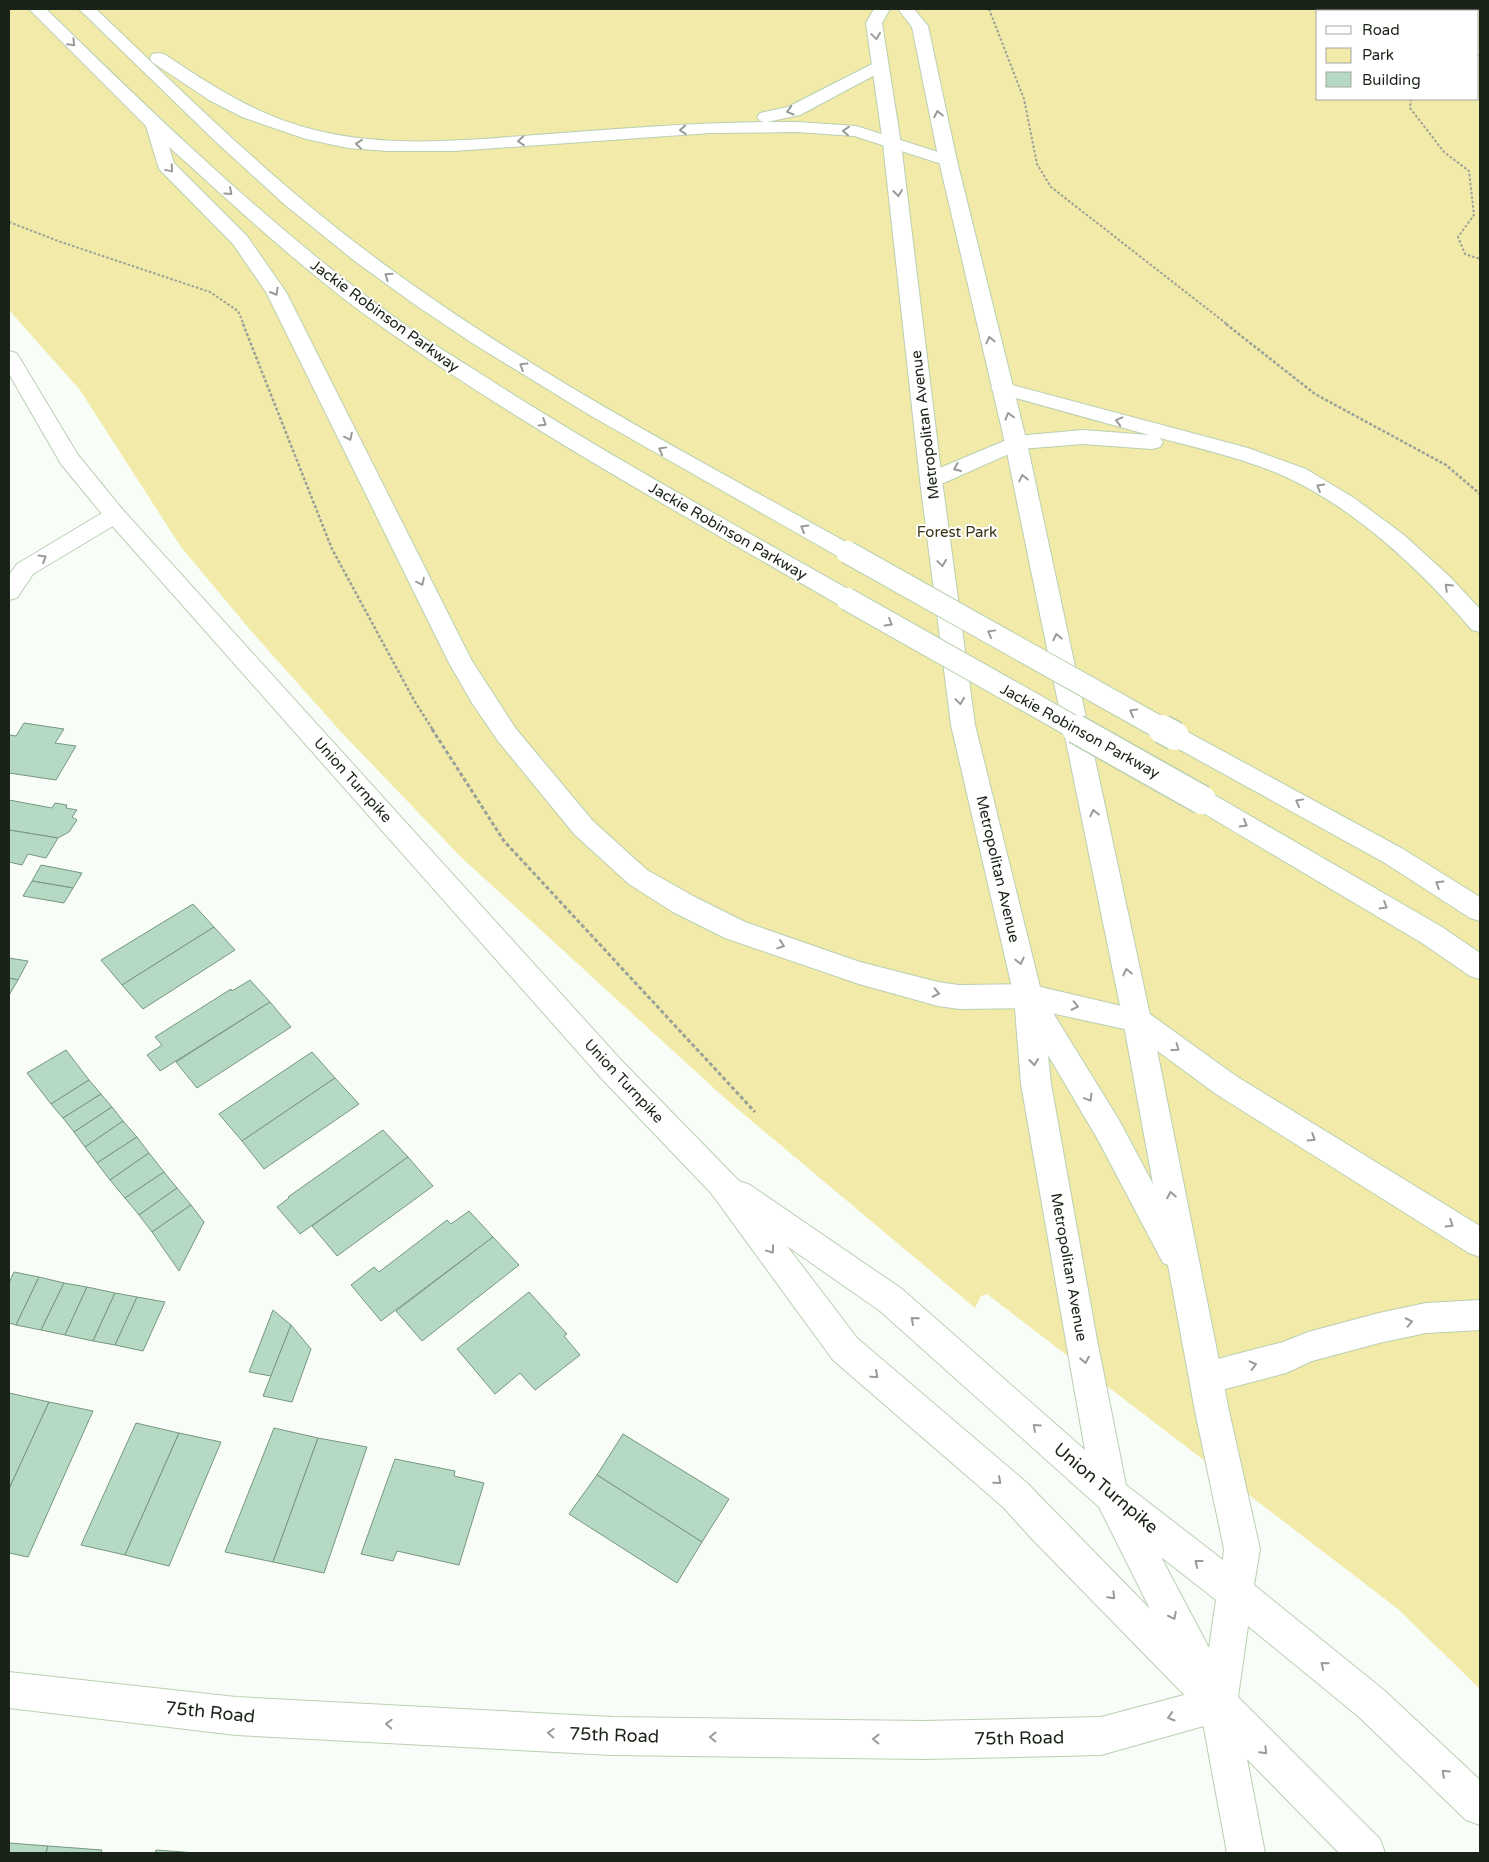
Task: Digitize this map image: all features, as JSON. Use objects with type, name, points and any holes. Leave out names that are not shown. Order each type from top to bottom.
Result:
[{"type":"main road","name":"Jackie Robinson Parkway","points":[[37,9],[154,124],[297,251],[416,341],[548,427],[610,464],[1202,800],[1424,930],[1480,968]]},
{"type":"main road","points":[[88,9],[214,96],[272,122],[312,135],[348,143],[388,146],[454,146],[710,128],[797,127],[856,132],[948,161]]},
{"type":"main road","points":[[88,9],[282,192],[327,230],[384,273],[496,350],[617,424],[1394,856],[1480,910]]},
{"type":"main road","name":"Metropolitan Avenue","points":[[882,9],[874,24],[892,144],[930,480],[963,725],[1028,996],[1036,1084],[1081,1340],[1111,1495],[1218,1704],[1246,1853]]},
{"type":"main road","name":"Metropolitan Avenue","points":[[906,9],[920,26],[948,161],[1001,388],[1016,443],[1137,1020],[1206,1378],[1242,1550],[1218,1704]]},
{"type":"main road","points":[[710,128],[794,111],[880,65]]},
{"type":"main road","points":[[154,124],[165,165],[240,240],[276,292],[460,661],[481,697],[508,735],[584,828],[614,857],[638,877],[683,904],[735,930],[858,973],[938,994],[960,997],[1028,996],[1137,1020],[1226,1085],[1480,1243]]},
{"type":"main road","name":"Union Turnpike","points":[[9,357],[69,459],[115,515],[612,1069],[722,1183],[845,1349],[1015,1495],[1044,1527],[1366,1853]]},
{"type":"main road","points":[[1001,388],[1272,463],[1298,474],[1346,503],[1431,571],[1454,593],[1480,624]]},
{"type":"main road","points":[[930,480],[1016,443],[1083,437],[1216,447]]},
{"type":"main road","points":[[9,592],[25,569],[115,515]]},
{"type":"main road","points":[[1028,996],[1108,1130],[1187,1277]]},
{"type":"main road","name":"Union Turnpike","points":[[722,1183],[891,1300],[1111,1495],[1236,1593],[1372,1704],[1480,1806]]},
{"type":"main road","points":[[1206,1378],[1286,1357],[1308,1347],[1379,1328],[1426,1318],[1480,1314]]},
{"type":"main road","name":"75th Road","points":[[9,1690],[246,1716],[612,1736],[924,1740],[1101,1736],[1218,1704]]},
{"type":"path","points":[[989,9],[1024,99],[1037,164],[1051,187],[1316,394],[1446,465],[1480,494]]},
{"type":"path","points":[[1411,100],[1410,108],[1444,152],[1470,171],[1474,215],[1458,237],[1465,254],[1480,259]]},
{"type":"path","points":[[9,222],[58,241],[210,292],[238,311],[332,549],[415,702],[504,841],[755,1112]]},
{"type":"green space","name":"Forest Park","points":[[9,9],[1480,9],[1480,1689],[1398,1609],[987,1294],[981,1296],[975,1308],[728,1101],[462,858],[342,733],[252,632],[181,547],[80,390],[9,310]]},
{"type":"building","points":[[24,723],[64,729],[55,743],[76,746],[56,780],[9,773],[9,738],[10,735],[16,736]]},
{"type":"building","points":[[9,800],[52,808],[55,803],[67,805],[66,808],[77,810],[72,817],[77,820],[69,832],[58,838],[9,830]]},
{"type":"building","points":[[9,830],[58,838],[46,858],[28,854],[22,865],[9,862]]},
{"type":"building","points":[[41,865],[82,873],[73,888],[32,881]]},
{"type":"building","points":[[32,881],[73,888],[64,903],[23,896]]},
{"type":"building","points":[[193,904],[214,927],[122,985],[101,960]]},
{"type":"building","points":[[214,927],[235,950],[143,1009],[122,985]]},
{"type":"building","points":[[9,958],[28,961],[18,980],[9,978]]},
{"type":"building","points":[[9,978],[18,980],[9,995]]},
{"type":"building","points":[[250,980],[270,1002],[160,1071],[147,1055],[162,1045],[155,1037],[231,989],[232,991]]},
{"type":"building","points":[[270,1002],[291,1027],[197,1088],[176,1062]]},
{"type":"building","points":[[66,1050],[89,1080],[51,1104],[27,1073]]},
{"type":"building","points":[[312,1052],[335,1078],[242,1141],[219,1114]]},
{"type":"building","points":[[335,1078],[359,1104],[264,1169],[242,1141]]},
{"type":"building","points":[[89,1080],[101,1094],[63,1118],[51,1104]]},
{"type":"building","points":[[101,1094],[112,1107],[74,1132],[63,1118]]},
{"type":"building","points":[[112,1107],[123,1121],[85,1147],[74,1132]]},
{"type":"building","points":[[123,1121],[137,1137],[97,1163],[85,1147]]},
{"type":"building","points":[[383,1130],[408,1157],[300,1234],[277,1207],[288,1197]]},
{"type":"building","points":[[137,1137],[149,1153],[110,1180],[97,1163]]},
{"type":"building","points":[[149,1153],[164,1172],[125,1198],[110,1180]]},
{"type":"building","points":[[408,1157],[433,1186],[337,1256],[312,1226]]},
{"type":"building","points":[[164,1172],[177,1188],[139,1215],[125,1198]]},
{"type":"building","points":[[177,1188],[191,1205],[152,1232],[139,1215]]},
{"type":"building","points":[[191,1205],[204,1222],[179,1271],[152,1232]]},
{"type":"building","points":[[469,1211],[493,1237],[381,1321],[351,1285],[374,1267],[379,1272],[447,1220],[451,1224]]},
{"type":"building","points":[[493,1237],[519,1265],[422,1341],[396,1311]]},
{"type":"building","points":[[14,1272],[39,1277],[16,1325],[9,1323],[9,1283]]},
{"type":"building","points":[[39,1277],[64,1283],[41,1330],[16,1325]]},
{"type":"building","points":[[64,1283],[87,1287],[65,1335],[41,1330]]},
{"type":"building","points":[[87,1287],[115,1293],[93,1341],[65,1335]]},
{"type":"building","points":[[529,1292],[567,1334],[564,1336],[580,1355],[535,1390],[520,1373],[495,1394],[457,1349]]},
{"type":"building","points":[[115,1293],[137,1297],[115,1345],[93,1341]]},
{"type":"building","points":[[137,1297],[165,1302],[143,1351],[115,1345]]},
{"type":"building","points":[[273,1310],[291,1325],[271,1376],[249,1372]]},
{"type":"building","points":[[291,1325],[311,1349],[292,1402],[263,1396]]},
{"type":"building","points":[[9,1393],[49,1402],[9,1489]]},
{"type":"building","points":[[49,1402],[93,1411],[28,1557],[9,1553],[9,1489]]},
{"type":"building","points":[[136,1423],[179,1433],[125,1555],[81,1545]]},
{"type":"building","points":[[274,1428],[318,1438],[273,1562],[225,1552]]},
{"type":"building","points":[[179,1433],[221,1442],[169,1566],[125,1555]]},
{"type":"building","points":[[623,1434],[729,1499],[702,1542],[597,1475]]},
{"type":"building","points":[[318,1438],[367,1447],[324,1573],[273,1562]]},
{"type":"building","points":[[395,1459],[455,1471],[454,1476],[484,1483],[459,1565],[397,1551],[393,1561],[361,1554]]},
{"type":"building","points":[[597,1475],[702,1542],[677,1583],[569,1514]]},
{"type":"building","points":[[9,1843],[48,1846],[46,1853],[9,1853]]},
{"type":"building","points":[[48,1846],[102,1850],[101,1853],[46,1853]]},
{"type":"building","points":[[156,1850],[196,1853],[155,1853]]}]
